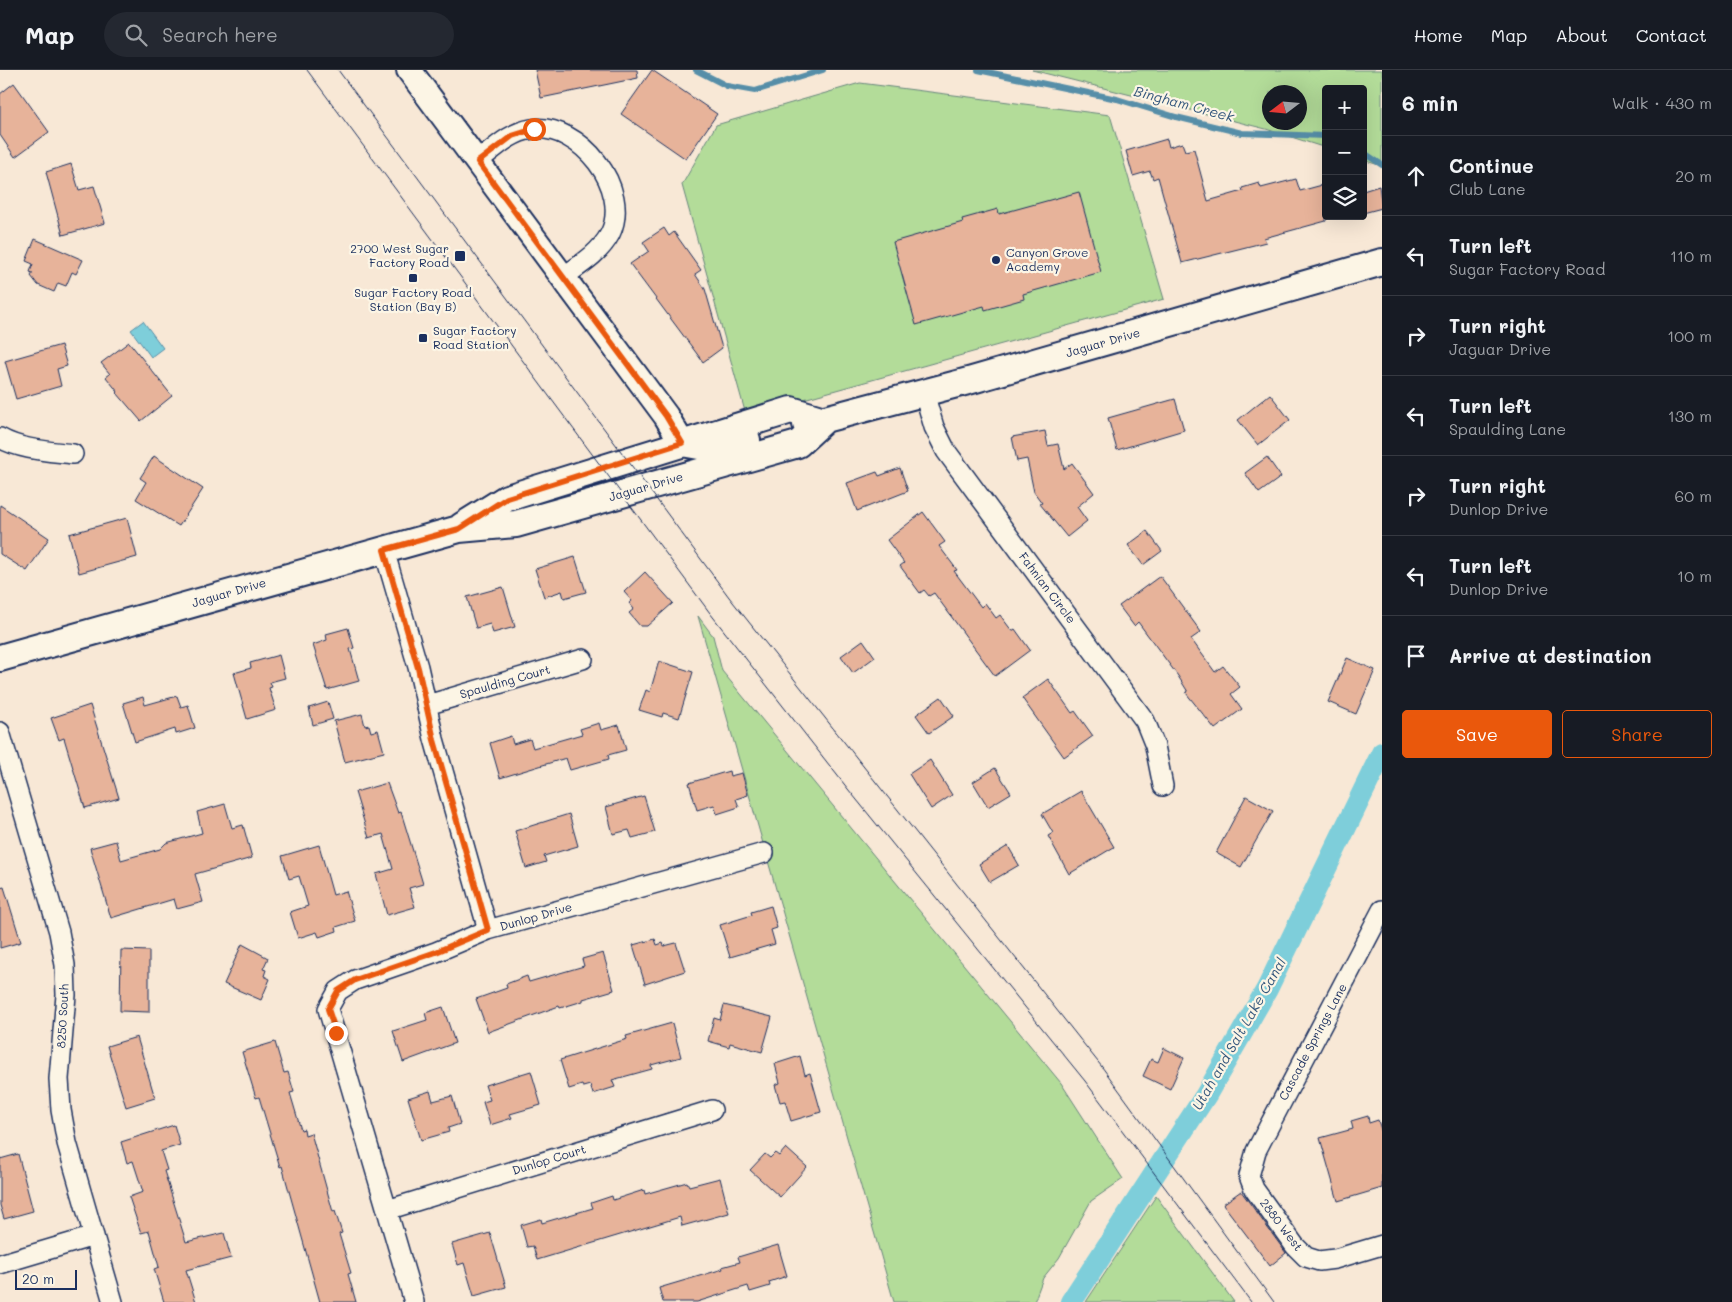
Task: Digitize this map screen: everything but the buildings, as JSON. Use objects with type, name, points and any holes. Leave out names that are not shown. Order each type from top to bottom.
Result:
[{"type":"main road","name":"Jaguar Drive","points":[[0,658],[459,529],[516,524],[798,444],[824,420],[1382,262]]},
{"type":"main road","points":[[682,443],[716,449],[824,420]]},
{"type":"main road","name":"Jaguar Drive","points":[[459,529],[507,498],[682,443]]},
{"type":"street","points":[[410,70],[666,416],[682,443]]},
{"type":"street","points":[[478,162],[512,136],[523,131],[545,129],[557,130],[572,138],[596,161],[604,174],[615,202],[614,222],[601,247],[563,277]]},
{"type":"street","name":"Fahnian Circle","points":[[924,393],[934,427],[946,450],[1145,721],[1156,746],[1163,786]]},
{"type":"street","points":[[0,438],[9,443],[26,447],[73,454]]},
{"type":"street","points":[[384,550],[427,705],[434,740],[488,930]]},
{"type":"street","name":"Spaulding Court","points":[[427,705],[583,659]]},
{"type":"street","name":"8250 South","points":[[0,732],[59,932],[66,995],[59,1079],[60,1110],[67,1143],[113,1302]]},
{"type":"street","name":"Dunlop Drive","points":[[414,1302],[328,1009],[338,991],[355,980],[436,952],[488,930],[764,852]]},
{"type":"street","name":"Cascade Springs Lane","points":[[1249,1176],[1256,1151],[1382,910]]},
{"type":"street","name":"Dunlop Court","points":[[387,1210],[712,1110]]},
{"type":"street","name":"2880 West","points":[[1249,1176],[1254,1190],[1295,1246],[1306,1257],[1320,1261],[1335,1259],[1382,1245]]},
{"type":"street","points":[[0,1264],[94,1236]]},
{"type":"green space","points":[[1032,70],[1382,70],[1382,166],[1367,161],[1367,85],[1322,85],[1322,147],[1269,130],[1307,130],[1307,85],[1262,85],[1262,128]]},
{"type":"green space","points":[[860,83],[1110,115],[1164,299],[746,415],[682,185],[716,125]]},
{"type":"green space","points":[[698,616],[713,636],[722,671],[1061,1083],[1123,1179],[1091,1201],[1059,1258],[1043,1278],[1034,1302],[894,1302]]},
{"type":"green space","points":[[1156,1196],[1234,1302],[1086,1302]]},
{"type":"water","points":[[143,321],[163,348],[151,357],[131,330]]},
{"type":"waterway","name":"Bingham Creek","points":[[696,70],[727,86],[755,91],[823,70]]},
{"type":"waterway","name":"Bingham Creek","points":[[978,70],[1117,99],[1176,117],[1242,133],[1322,136]]},
{"type":"waterway","name":"Bingham Creek","points":[[1367,155],[1382,165]]},
{"type":"waterway","name":"Utah and Salt Lake Canal","points":[[1071,1302],[1206,1095],[1267,989],[1382,753]]},
{"type":"tram line","points":[[307,70],[710,613],[848,789],[1085,1081],[1251,1302]]},
{"type":"tram line","points":[[338,70],[729,597],[1102,1067],[1274,1302]]},
{"type":"place","name":"2700 West Sugar Factory Road","points":[[460,256]]},
{"type":"place","name":"Canyon Grove Academy","points":[[996,260]]},
{"type":"place","name":"Sugar Factory Road Station (Bay B)","points":[[413,278]]},
{"type":"place","name":"Sugar Factory Road Station","points":[[423,338]]},
{"type":"route","points":[[336,1033],[328,1009],[338,991],[355,980],[436,952],[488,930],[434,740],[418,668],[384,550],[459,529],[507,498],[602,470],[682,443],[666,416],[478,162],[512,136],[534,129]]}]
